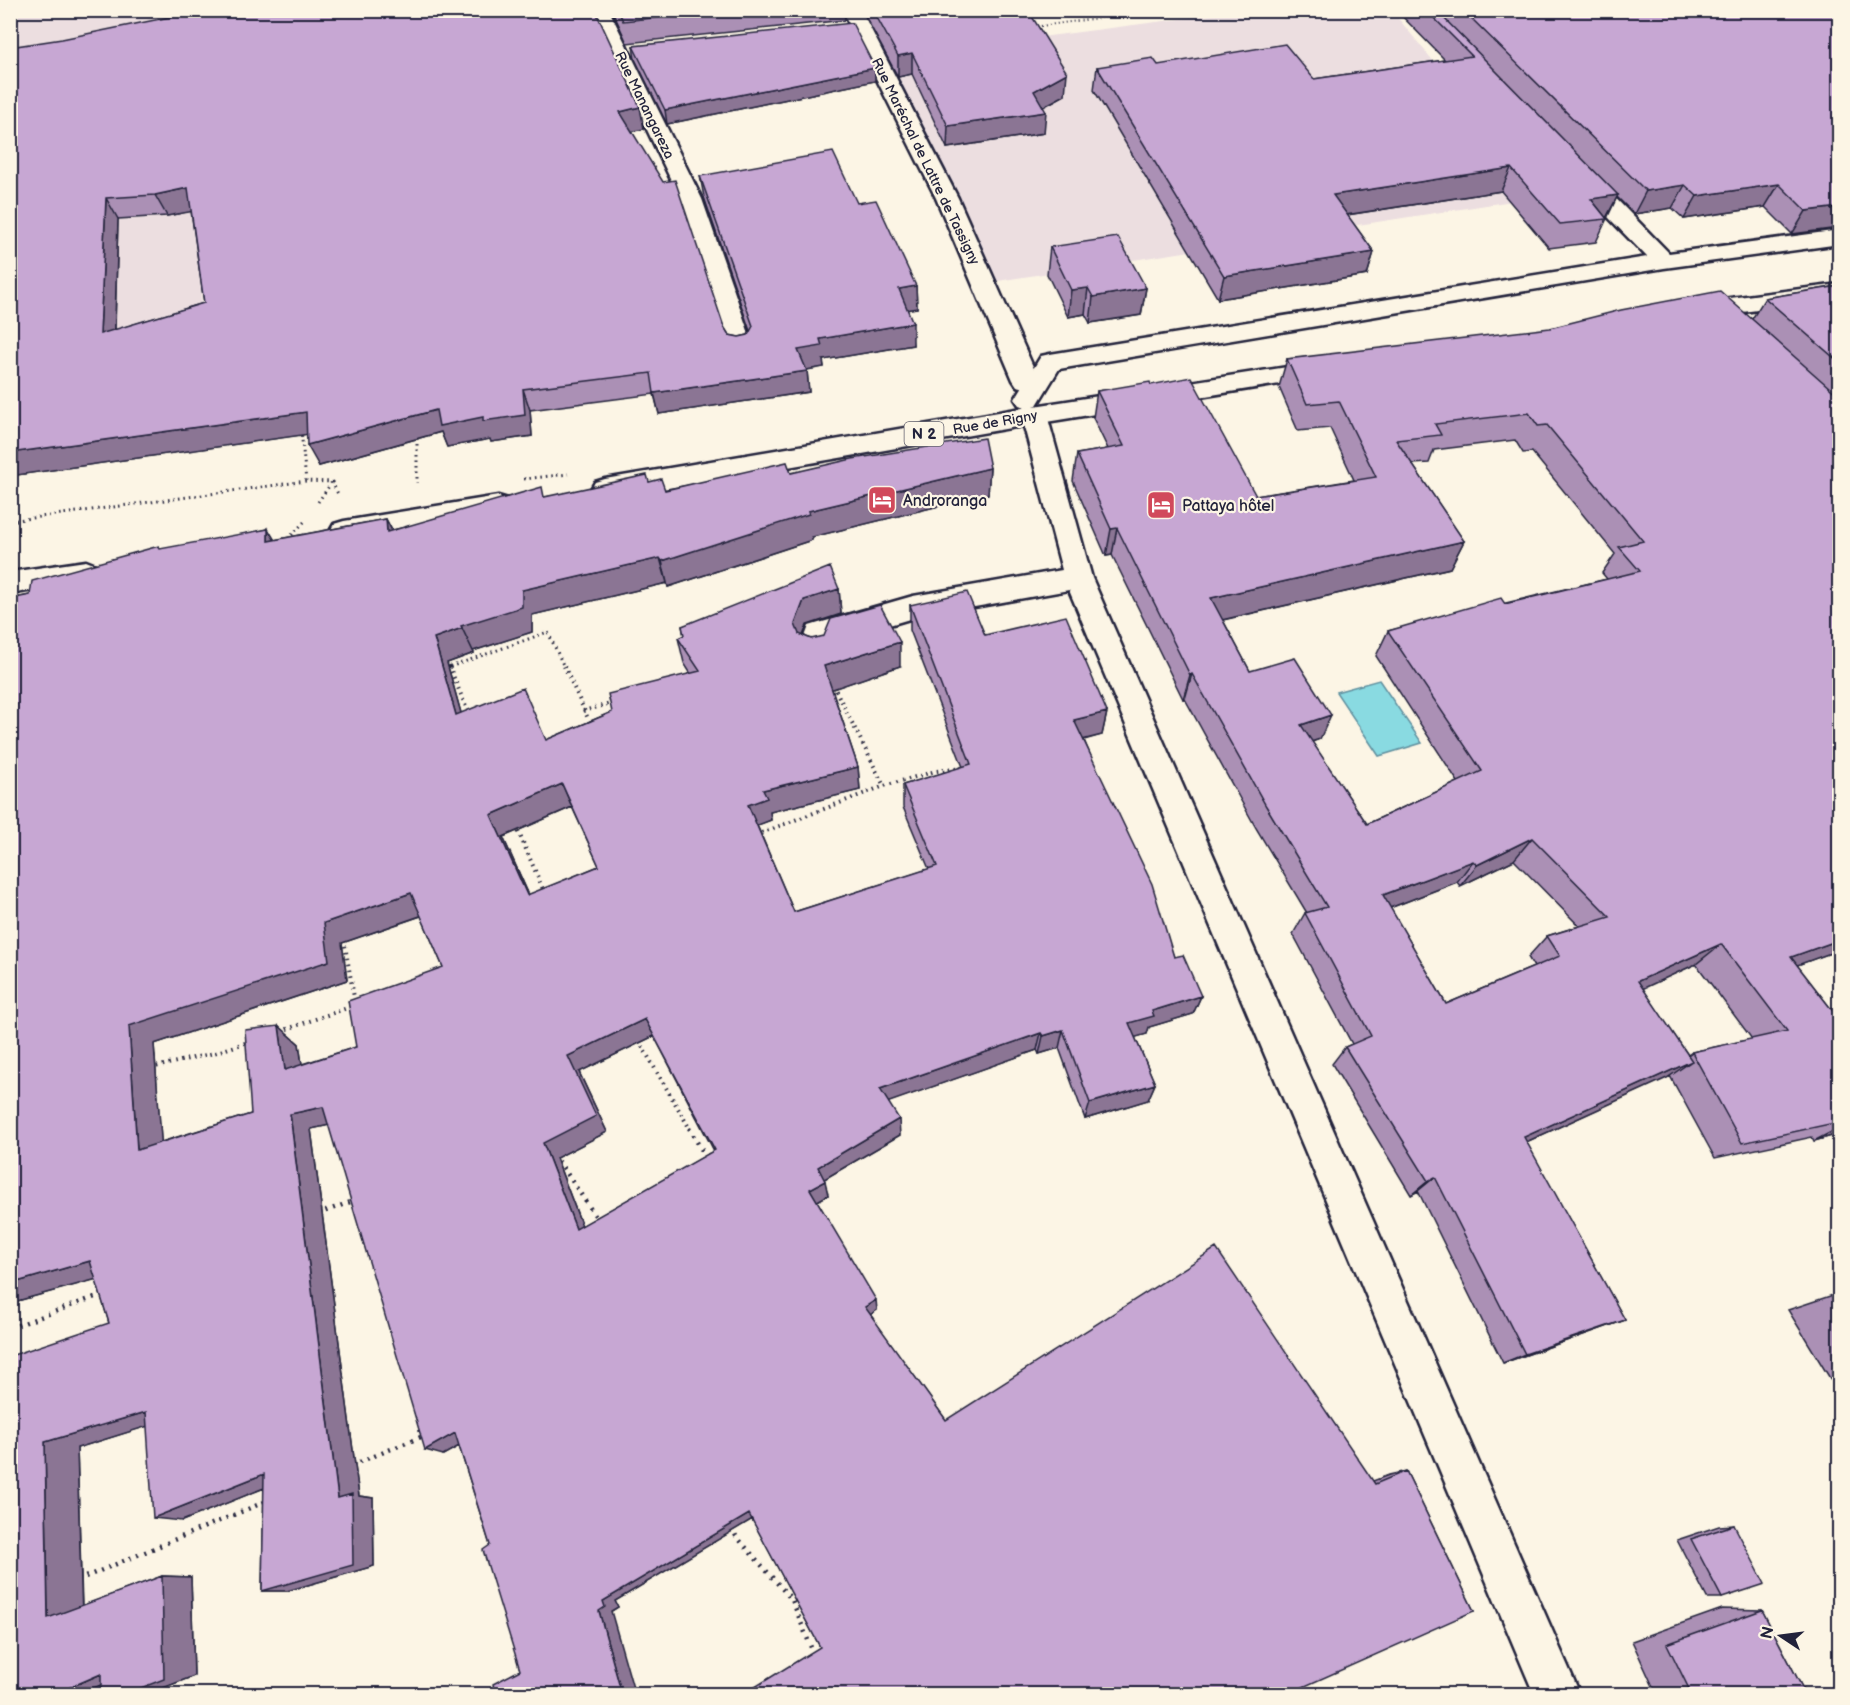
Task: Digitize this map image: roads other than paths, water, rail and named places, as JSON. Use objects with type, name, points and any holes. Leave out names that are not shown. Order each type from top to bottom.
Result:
[{"type":"street","name":"Rue Manangareza","points":[[599,10],[691,199],[742,348]]},
{"type":"street","points":[[836,30],[855,19]]},
{"type":"street","name":"Rue Maréchal de Lattre de Tassigny","points":[[855,19],[947,198],[1029,398],[1078,578],[1557,1695]]},
{"type":"street","points":[[620,52],[643,49]]},
{"type":"street","points":[[1566,161],[1664,261]]},
{"type":"street","points":[[1029,398],[1050,362],[1664,261],[1839,237]]},
{"type":"street","points":[[1672,314],[1839,291]]},
{"type":"street","points":[[1708,308],[1734,332]]},
{"type":"street","name":"Rue de Rigny","points":[[576,483],[1029,398],[1353,364]]},
{"type":"street","points":[[320,535],[524,490]]},
{"type":"street","points":[[10,583],[114,567]]},
{"type":"street","points":[[815,650],[819,634],[913,607],[1078,578]]},
{"type":"water","points":[[1379,680],[1422,743],[1379,756],[1336,692]]},
{"type":"place","name":"Androranga","points":[[882,500]]},
{"type":"place","name":"Pattaya hôtel","points":[[1161,505]]}]
